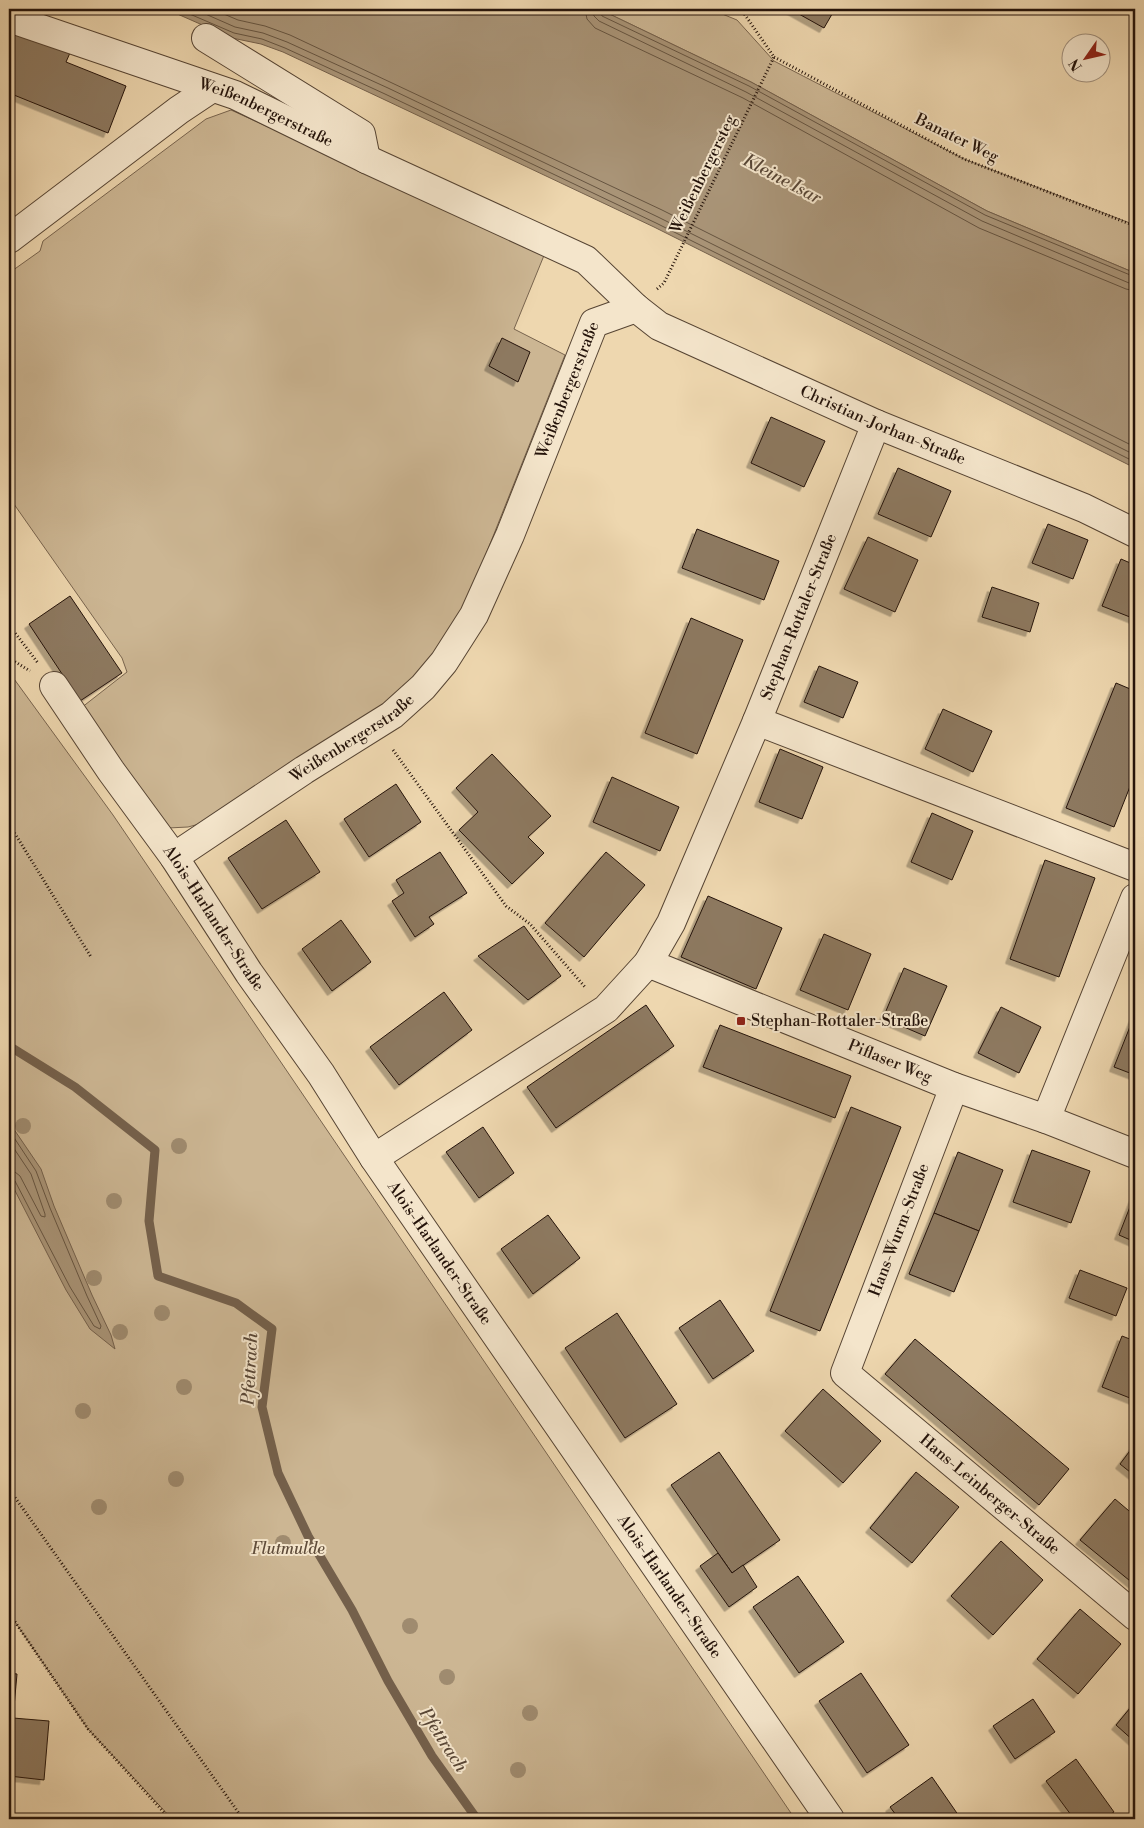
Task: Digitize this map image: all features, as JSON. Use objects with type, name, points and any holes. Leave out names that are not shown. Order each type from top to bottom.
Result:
[{"type":"street","name":"Weißenbergerstraße","points":[[9,18],[235,96],[366,159],[586,260],[636,308],[594,322],[510,535],[474,616],[444,662],[423,687],[392,715],[304,770],[174,857]]},
{"type":"street","points":[[206,38],[361,134],[366,159]]},
{"type":"street","points":[[9,239],[212,88]]},
{"type":"street","name":"Christian-Jorhan-Straße","points":[[636,308],[659,326],[876,424],[1084,508],[1135,533]]},
{"type":"street","name":"Stephan-Rottaler-Straße","points":[[374,1158],[606,1009],[648,962],[671,923],[757,721],[876,424]]},
{"type":"street","name":"Alois-Harlander-Straße","points":[[54,686],[111,771],[174,857],[249,973],[322,1074],[374,1158],[830,1819]]},
{"type":"street","points":[[757,721],[1135,866]]},
{"type":"street","points":[[1046,1119],[1135,898]]},
{"type":"street","name":"Piflaser Weg","points":[[648,962],[954,1087],[1046,1119],[1135,1154]]},
{"type":"street","name":"Hans-Wurm-Straße","points":[[845,1373],[954,1087]]},
{"type":"street","name":"Hans-Leinberger-Straße","points":[[845,1373],[1135,1616]]},
{"type":"path","name":"Banater Weg","points":[[741,9],[774,56],[964,158],[1135,226]]},
{"type":"path","name":"Weißenbergersteg","points":[[664,283],[774,56]]},
{"type":"path","points":[[9,624],[54,686]]},
{"type":"path","points":[[374,726],[506,906],[530,924],[606,1009]]},
{"type":"path","points":[[9,824],[91,957]]},
{"type":"path","points":[[9,1489],[242,1819]]},
{"type":"path","points":[[9,1613],[88,1729],[170,1819]]},
{"type":"green space","points":[[599,9],[710,9],[737,20],[774,61],[964,159],[1135,225],[1135,273],[987,211],[751,82]]},
{"type":"green space","points":[[231,110],[545,253],[514,329],[565,355],[469,597],[422,673],[386,702],[203,823],[188,827],[168,828],[81,708],[127,672],[122,658],[9,497],[9,273],[40,251],[43,241],[206,119]]},
{"type":"green space","name":"Flutmulde","points":[[9,672],[113,815],[795,1819],[172,1819],[88,1729],[9,1613]]},
{"type":"water","name":"Kleine Isar","points":[[166,9],[599,9],[751,82],[987,211],[1135,273],[1135,468],[654,227],[283,52],[261,44],[232,38]]},
{"type":"water","points":[[9,1122],[41,1169],[54,1206],[111,1335],[115,1349],[90,1329],[66,1290],[9,1179]]},
{"type":"building","points":[[790,9],[835,9],[824,28]]},
{"type":"building","points":[[9,20],[73,46],[66,62],[126,86],[108,133],[9,93]]},
{"type":"building","points":[[502,338],[530,352],[518,382],[489,366]]},
{"type":"building","points":[[771,417],[825,441],[804,487],[751,463]]},
{"type":"building","points":[[898,468],[951,491],[931,537],[878,514]]},
{"type":"building","points":[[1048,524],[1088,540],[1073,579],[1032,563]]},
{"type":"building","points":[[697,529],[779,561],[764,600],[682,568]]},
{"type":"building","points":[[868,537],[918,560],[895,612],[844,589]]},
{"type":"building","points":[[1121,559],[1135,565],[1135,619],[1102,606]]},
{"type":"building","points":[[992,587],[1039,603],[1030,632],[982,617]]},
{"type":"building","points":[[70,596],[122,673],[80,701],[29,624]]},
{"type":"building","points":[[691,618],[743,640],[697,754],[645,733]]},
{"type":"building","points":[[819,666],[858,682],[843,718],[804,702]]},
{"type":"building","points":[[1116,683],[1135,691],[1135,774],[1114,827],[1066,808]]},
{"type":"building","points":[[943,709],[992,731],[973,772],[925,749]]},
{"type":"building","points":[[780,749],[823,767],[802,819],[759,802]]},
{"type":"building","points":[[492,754],[551,816],[528,837],[544,853],[512,884],[459,830],[478,812],[456,788]]},
{"type":"building","points":[[612,777],[679,807],[660,851],[593,822]]},
{"type":"building","points":[[396,784],[421,822],[369,857],[344,819]]},
{"type":"building","points":[[932,813],[973,831],[952,880],[911,862]]},
{"type":"building","points":[[286,820],[320,872],[262,909],[228,858]]},
{"type":"building","points":[[440,852],[467,893],[429,917],[434,924],[415,937],[392,901],[404,893],[396,880]]},
{"type":"building","points":[[606,852],[645,885],[584,957],[545,923]]},
{"type":"building","points":[[1045,860],[1095,878],[1059,977],[1010,959]]},
{"type":"building","points":[[708,896],[782,928],[756,989],[681,957]]},
{"type":"building","points":[[341,920],[371,962],[332,991],[302,949]]},
{"type":"building","points":[[524,926],[561,976],[528,1000],[478,956]]},
{"type":"building","points":[[824,934],[871,954],[848,1010],[800,990]]},
{"type":"building","points":[[904,968],[947,986],[925,1036],[883,1018]]},
{"type":"building","points":[[444,992],[472,1030],[399,1085],[370,1047]]},
{"type":"building","points":[[646,1005],[674,1046],[556,1128],[527,1087]]},
{"type":"building","points":[[1001,1007],[1041,1027],[1019,1073],[978,1053]]},
{"type":"building","points":[[1135,1014],[1135,1075],[1114,1067]]},
{"type":"building","points":[[720,1025],[851,1076],[835,1118],[703,1067]]},
{"type":"building","points":[[851,1107],[901,1127],[820,1331],[770,1311]]},
{"type":"building","points":[[483,1127],[514,1173],[479,1198],[446,1152]]},
{"type":"building","points":[[1032,1150],[1090,1171],[1071,1223],[1013,1202]]},
{"type":"building","points":[[958,1152],[1003,1170],[979,1231],[934,1213]]},
{"type":"building","points":[[1135,1194],[1135,1242],[1119,1235]]},
{"type":"building","points":[[934,1213],[979,1231],[954,1292],[909,1274]]},
{"type":"building","points":[[548,1215],[580,1258],[533,1294],[501,1249]]},
{"type":"building","points":[[1080,1270],[1127,1288],[1116,1316],[1069,1298]]},
{"type":"building","points":[[720,1300],[754,1351],[713,1379],[679,1328]]},
{"type":"building","points":[[617,1313],[677,1404],[625,1438],[565,1348]]},
{"type":"building","points":[[1122,1336],[1135,1341],[1135,1400],[1102,1387]]},
{"type":"building","points":[[915,1339],[1069,1469],[1039,1505],[885,1374]]},
{"type":"building","points":[[823,1389],[881,1441],[843,1483],[785,1431]]},
{"type":"building","points":[[1135,1444],[1135,1476],[1120,1464]]},
{"type":"building","points":[[719,1452],[780,1540],[732,1573],[671,1485]]},
{"type":"building","points":[[916,1472],[959,1507],[912,1563],[870,1528]]},
{"type":"building","points":[[1115,1499],[1135,1516],[1135,1585],[1080,1540]]},
{"type":"building","points":[[1001,1541],[1043,1580],[993,1635],[951,1596]]},
{"type":"building","points":[[718,1553],[732,1573],[743,1565],[757,1587],[729,1607],[700,1566]]},
{"type":"building","points":[[798,1576],[844,1642],[799,1673],[753,1607]]},
{"type":"building","points":[[1080,1609],[1121,1644],[1078,1694],[1037,1659]]},
{"type":"building","points":[[9,1673],[17,1674],[13,1718],[49,1721],[44,1780],[9,1776]]},
{"type":"building","points":[[861,1673],[909,1745],[867,1773],[819,1701]]},
{"type":"building","points":[[1033,1699],[1055,1732],[1015,1759],[993,1726]]},
{"type":"building","points":[[1135,1702],[1135,1742],[1116,1725]]},
{"type":"building","points":[[1076,1759],[1114,1812],[1103,1819],[1074,1819],[1046,1781]]},
{"type":"building","points":[[932,1777],[961,1819],[899,1819],[890,1807]]},
{"type":"waterway","name":"Pfettrach","points":[[9,1046],[75,1087],[155,1150],[149,1221],[158,1276],[236,1303],[272,1329],[262,1407],[278,1473],[308,1536],[352,1610],[388,1681],[432,1756],[477,1819]]},
{"type":"place","name":"Stephan-Rottaler-Straße","points":[[741,1021]]}]
